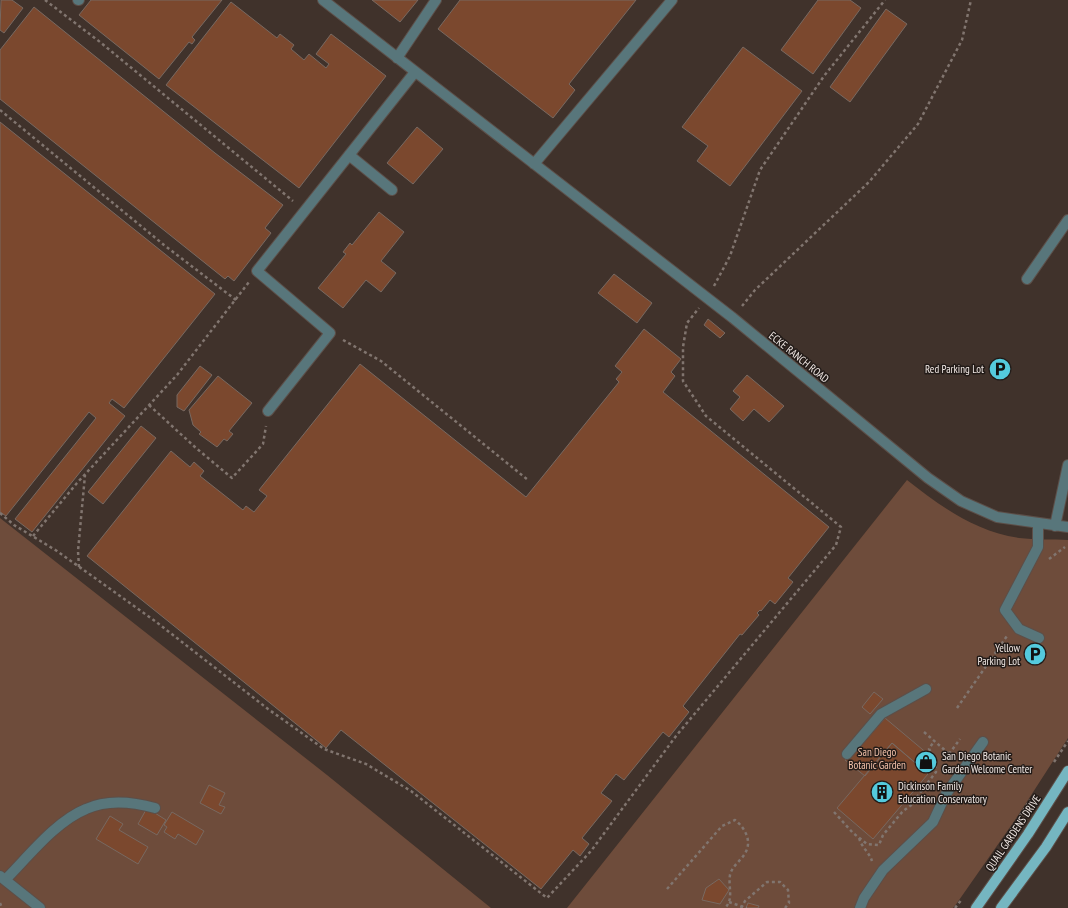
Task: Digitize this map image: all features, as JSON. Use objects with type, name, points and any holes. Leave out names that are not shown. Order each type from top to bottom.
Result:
[{"type":"main road","name":"QUAIL GARDENS DRIVE","points":[[976,908],[1028,834],[1068,771]]},
{"type":"main road","points":[[1001,908],[1046,848],[1068,812]]},
{"type":"street","name":"ECKE RANCH ROAD","points":[[323,0],[733,318],[928,478],[961,501],[998,517],[1068,527]]},
{"type":"street","points":[[397,58],[436,0]]},
{"type":"street","points":[[534,164],[672,0]]},
{"type":"street","points":[[268,411],[330,333],[257,271],[415,72]]},
{"type":"street","points":[[349,155],[392,190]]},
{"type":"street","points":[[1027,279],[1068,220]]},
{"type":"street","points":[[1055,526],[1068,465]]},
{"type":"street","points":[[1038,523],[1038,547],[1005,610],[1019,629],[1039,638]]},
{"type":"street","points":[[847,754],[881,714],[926,689]]},
{"type":"street","points":[[860,908],[864,898],[883,870],[933,822],[946,794],[964,767],[984,742]]},
{"type":"street","points":[[40,908],[2,878],[60,826],[86,809],[106,804],[124,802],[156,808]]},
{"type":"path","points":[[45,0],[100,42],[305,210]]},
{"type":"path","points":[[0,513],[155,621],[268,709],[324,749],[366,764],[410,791],[547,898],[591,851],[676,736],[836,545],[841,527],[706,416],[683,381],[683,347],[687,323],[707,298],[730,256],[760,170],[824,76],[885,0]]},
{"type":"path","points":[[733,318],[755,290],[868,182],[918,124],[962,40],[971,0]]},
{"type":"path","points":[[0,110],[164,245],[236,300]]},
{"type":"path","points":[[33,536],[85,474],[177,375],[257,271]]},
{"type":"path","points":[[330,333],[381,361],[528,480]]},
{"type":"path","points":[[149,405],[196,448],[232,478],[264,444],[268,411]]},
{"type":"path","points":[[79,567],[78,552],[85,474]]},
{"type":"path","points":[[956,708],[1009,633]]},
{"type":"path","points":[[924,732],[964,767]]},
{"type":"path","points":[[949,754],[960,739]]},
{"type":"path","points":[[834,812],[859,838],[867,844],[879,844],[883,835],[903,811],[914,804],[919,794],[936,772],[935,759],[929,749],[934,741]]},
{"type":"path","points":[[1052,766],[1068,741]]},
{"type":"path","points":[[1009,833],[1034,793]]},
{"type":"path","points":[[668,889],[717,830],[735,820],[742,824],[747,837],[747,850],[730,874],[729,888],[731,895],[725,908]]},
{"type":"path","points":[[859,838],[861,847],[870,856],[878,876]]},
{"type":"path","points":[[741,908],[745,901],[767,882],[780,882],[788,890],[789,903],[785,908]]},
{"type":"path","points":[[955,908],[965,896]]},
{"type":"path","points":[[729,902],[746,908]]},
{"type":"path","points":[[0,903],[2,908]]},
{"type":"green space","name":"San Diego Botanic Garden","points":[[907,480],[946,508],[973,524],[988,530],[1019,538],[1068,540],[1068,738],[1015,820],[957,903],[953,908],[567,908]]},
{"type":"green space","points":[[0,518],[327,775],[491,908],[0,908]]},
{"type":"building","points":[[1,0],[12,0],[23,8],[4,33],[0,30]]},
{"type":"building","points":[[91,0],[222,0],[192,37],[195,40],[192,44],[189,42],[159,79],[79,15]]},
{"type":"building","points":[[372,0],[418,0],[400,22]]},
{"type":"building","points":[[460,0],[636,0],[569,84],[575,90],[553,118],[438,29]]},
{"type":"building","points":[[818,0],[850,0],[861,8],[813,74],[781,50]]},
{"type":"building","points":[[231,2],[277,38],[280,34],[294,45],[291,49],[304,60],[309,54],[326,68],[329,64],[316,54],[331,34],[386,76],[299,188],[166,85]]},
{"type":"building","points":[[34,7],[215,153],[283,205],[265,228],[271,233],[234,281],[228,276],[225,279],[0,99],[0,50]]},
{"type":"building","points":[[886,9],[907,24],[850,102],[830,87]]},
{"type":"building","points":[[743,47],[802,91],[730,186],[697,161],[708,146],[682,127]]},
{"type":"building","points":[[0,122],[215,294],[124,408],[112,399],[109,403],[125,416],[32,532],[15,519],[96,418],[89,412],[6,516],[0,512]]},
{"type":"building","points":[[417,127],[443,149],[413,184],[387,163]]},
{"type":"building","points":[[379,212],[404,232],[381,261],[396,273],[381,292],[366,280],[343,308],[318,288],[346,254],[343,252],[350,243],[352,245]]},
{"type":"building","points":[[614,274],[652,303],[637,323],[598,293]]},
{"type":"building","points":[[708,319],[725,333],[720,338],[704,325]]},
{"type":"building","points":[[644,329],[681,359],[671,372],[675,376],[663,392],[829,527],[788,578],[793,582],[775,604],[770,600],[761,611],[760,610],[757,613],[759,615],[742,635],[740,634],[683,706],[689,712],[669,737],[663,732],[624,780],[616,774],[601,793],[612,801],[582,838],[589,844],[580,856],[573,850],[541,889],[341,730],[326,748],[87,556],[171,451],[190,467],[194,462],[204,471],[200,476],[243,510],[246,506],[254,512],[267,496],[259,490],[360,364],[526,497],[619,382],[616,379],[622,372],[615,366]]},
{"type":"building","points":[[200,366],[212,375],[184,411],[177,407],[177,395]]},
{"type":"building","points":[[747,375],[784,406],[769,422],[754,409],[743,421],[730,409],[740,397],[733,391]]},
{"type":"building","points":[[218,376],[252,403],[229,431],[233,434],[227,441],[224,439],[217,447],[199,434],[201,432],[193,425],[189,410]]},
{"type":"building","points":[[141,426],[156,438],[103,504],[88,492]]},
{"type":"building","points":[[874,692],[883,699],[870,714],[862,707]]},
{"type":"building","points":[[885,718],[935,760],[925,771],[892,743],[865,776],[845,760],[862,740],[864,742]]},
{"type":"building","name":"Dickinson Family Education Conservatory","points":[[892,743],[928,774],[873,839],[837,808]]},
{"type":"building","points":[[209,785],[225,793],[219,805],[225,807],[221,814],[200,803]]},
{"type":"building","points":[[147,808],[166,820],[157,835],[138,824]]},
{"type":"building","points":[[172,812],[204,831],[196,845],[178,834],[175,839],[164,832],[167,827],[164,825]]},
{"type":"building","points":[[110,816],[123,824],[119,830],[148,847],[138,864],[96,839]]},
{"type":"building","points":[[719,879],[729,890],[720,904],[702,900],[706,888]]},
{"type":"building","points":[[748,903],[759,906],[758,908],[746,908]]},
{"type":"place","name":"Red Parking Lot","points":[[1000,369]]},
{"type":"place","name":"Yellow Parking Lot","points":[[1035,654]]},
{"type":"place","name":"San Diego Botanic Garden Welcome Center","points":[[926,762]]},
{"type":"place","name":"Dickinson Family Education Conservatory","points":[[882,792]]}]
